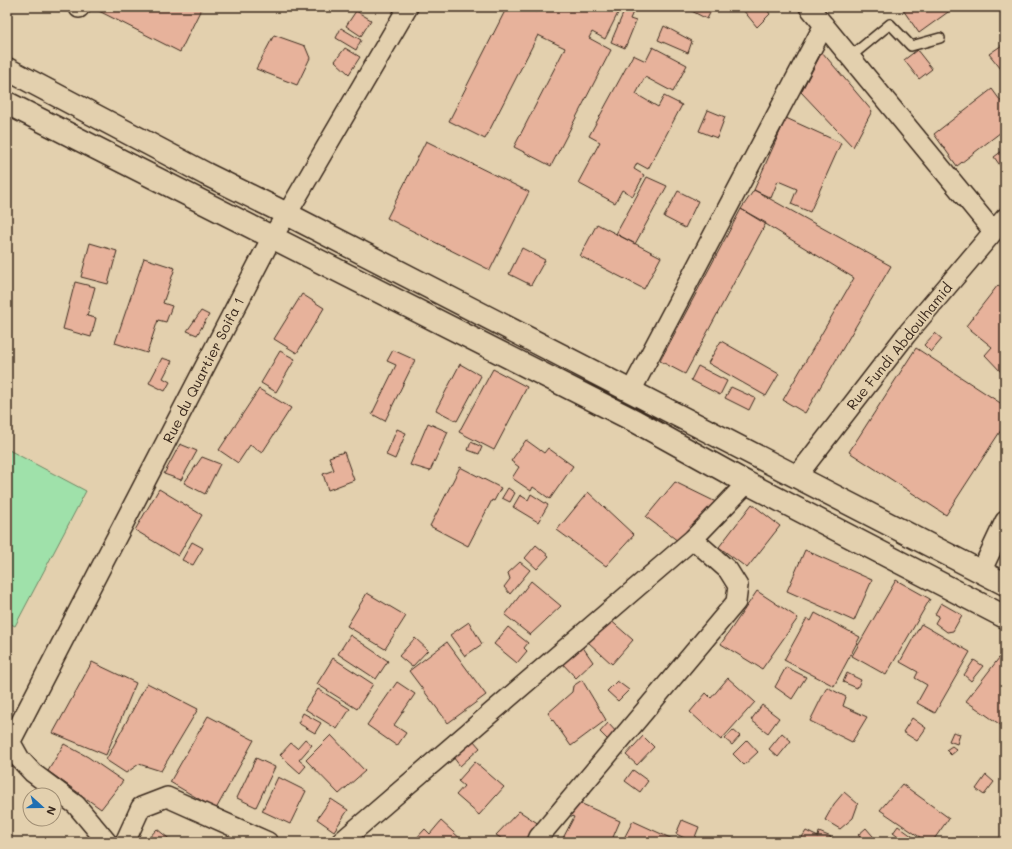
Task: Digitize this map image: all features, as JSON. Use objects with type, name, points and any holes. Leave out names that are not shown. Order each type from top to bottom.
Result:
[{"type":"main road","points":[[7,69],[206,174],[288,214],[1005,584]]},
{"type":"main road","points":[[7,103],[635,421],[747,483],[1005,617]]},
{"type":"street","name":"Rue du Quartier Soifa 1","points":[[9,738],[272,237],[288,214],[408,7]]},
{"type":"street","points":[[809,7],[850,57],[999,224]]},
{"type":"street","points":[[631,391],[824,25]]},
{"type":"street","name":"Rue Fundi Abdoulhamid","points":[[797,476],[906,335],[999,224]]},
{"type":"street","points":[[341,842],[693,539],[747,483]]},
{"type":"street","points":[[981,572],[1005,521]]},
{"type":"street","points":[[537,842],[539,837],[736,602],[738,586],[728,570],[693,539]]},
{"type":"street","points":[[9,738],[20,759],[33,773],[76,805],[107,842]]},
{"type":"street","points":[[125,842],[141,807],[167,797],[268,842]]},
{"type":"lane","points":[[850,57],[890,24],[911,46],[940,38]]},
{"type":"green space","points":[[7,449],[86,491],[15,626],[7,622]]},
{"type":"building","points":[[91,7],[202,7],[180,52]]},
{"type":"building","points":[[507,7],[527,7],[536,12],[539,7],[615,7],[620,9],[605,39],[592,32],[589,38],[611,50],[551,166],[514,147],[565,48],[538,35],[485,139],[449,121]]},
{"type":"building","points":[[684,7],[713,7],[707,19]]},
{"type":"building","points":[[747,7],[765,7],[770,14],[757,27],[743,10]]},
{"type":"building","points":[[901,7],[955,7],[919,33]]},
{"type":"building","points":[[625,9],[633,12],[630,19],[636,21],[625,48],[611,42]]},
{"type":"building","points":[[356,11],[371,20],[361,36],[346,26]]},
{"type":"building","points":[[664,26],[692,41],[688,53],[658,40]]},
{"type":"building","points":[[341,28],[361,40],[356,50],[336,38]]},
{"type":"building","points":[[274,35],[305,46],[310,58],[297,85],[256,69]]},
{"type":"building","points":[[1005,43],[1005,74],[989,54]]},
{"type":"building","points":[[653,47],[687,65],[673,92],[645,77],[636,94],[658,107],[664,96],[682,105],[648,169],[637,163],[634,169],[644,175],[633,196],[622,190],[615,203],[578,183],[600,142],[589,136],[633,55],[646,61]]},
{"type":"building","points":[[345,48],[360,57],[349,74],[335,61]]},
{"type":"building","points":[[917,50],[932,69],[919,79],[904,60]]},
{"type":"building","points":[[822,52],[872,111],[853,147],[801,92]]},
{"type":"building","points":[[992,89],[1005,107],[1005,129],[957,166],[934,134]]},
{"type":"building","points":[[708,110],[725,117],[717,138],[699,131]]},
{"type":"building","points":[[786,118],[841,143],[810,212],[791,204],[797,189],[778,181],[771,198],[754,190]]},
{"type":"building","points":[[426,141],[529,192],[490,270],[387,218]]},
{"type":"building","points":[[1002,151],[1005,156],[1004,171],[994,157]]},
{"type":"building","points":[[647,177],[667,186],[635,244],[616,234]]},
{"type":"building","points":[[754,190],[891,266],[805,413],[783,400],[854,278],[741,209]]},
{"type":"building","points":[[678,191],[698,201],[685,228],[664,217]]},
{"type":"building","points":[[741,209],[766,223],[685,374],[660,361]]},
{"type":"building","points":[[597,224],[661,257],[644,289],[580,256]]},
{"type":"building","points":[[90,243],[117,251],[108,284],[81,277]]},
{"type":"building","points":[[522,248],[545,260],[531,285],[509,274]]},
{"type":"building","points":[[144,258],[175,268],[163,303],[172,306],[166,322],[158,320],[147,353],[115,343]]},
{"type":"building","points":[[75,282],[95,287],[87,316],[96,318],[91,337],[63,329]]},
{"type":"building","points":[[998,285],[1005,291],[1005,370],[1002,373],[985,355],[992,347],[966,326]]},
{"type":"building","points":[[302,294],[324,308],[297,353],[274,339]]},
{"type":"building","points":[[201,311],[209,315],[197,335],[187,331]]},
{"type":"building","points":[[935,333],[942,339],[931,352],[924,345]]},
{"type":"building","points":[[721,341],[779,374],[766,396],[708,363]]},
{"type":"building","points":[[916,348],[1005,406],[1005,424],[946,515],[849,452]]},
{"type":"building","points":[[393,350],[415,360],[385,421],[372,414],[396,365],[387,361]]},
{"type":"building","points":[[280,351],[295,359],[276,392],[261,383]]},
{"type":"building","points":[[162,358],[172,361],[163,378],[170,382],[165,391],[149,383]]},
{"type":"building","points":[[460,364],[481,376],[457,421],[436,410]]},
{"type":"building","points":[[698,366],[727,381],[720,395],[691,380]]},
{"type":"building","points":[[493,369],[527,387],[494,450],[459,432]]},
{"type":"building","points":[[731,387],[755,398],[749,410],[725,398]]},
{"type":"building","points":[[259,389],[291,408],[262,453],[250,445],[238,463],[219,450]]},
{"type":"building","points":[[428,423],[448,432],[430,471],[410,465]]},
{"type":"building","points":[[397,429],[406,433],[395,459],[386,455]]},
{"type":"building","points":[[526,440],[544,453],[548,448],[573,466],[550,499],[533,487],[531,491],[512,478],[519,467],[511,461]]},
{"type":"building","points":[[471,442],[482,447],[479,454],[468,450]]},
{"type":"building","points":[[180,444],[197,451],[181,480],[164,474]]},
{"type":"building","points":[[344,452],[354,480],[328,490],[323,474],[334,470],[329,457]]},
{"type":"building","points":[[202,457],[220,464],[205,494],[184,483]]},
{"type":"building","points":[[460,467],[501,488],[494,501],[492,500],[468,546],[430,526]]},
{"type":"building","points":[[675,482],[718,503],[678,541],[646,517]]},
{"type":"building","points":[[508,488],[515,493],[510,502],[502,498]]},
{"type":"building","points":[[159,489],[202,515],[178,556],[135,530]]},
{"type":"building","points":[[588,492],[634,535],[606,566],[557,530]]},
{"type":"building","points":[[531,494],[548,505],[538,522],[513,507],[520,495],[528,500]]},
{"type":"building","points":[[752,504],[780,526],[747,568],[719,547]]},
{"type":"building","points":[[192,542],[203,548],[193,565],[182,560]]},
{"type":"building","points":[[536,545],[549,556],[537,569],[525,558]]},
{"type":"building","points":[[805,550],[872,580],[854,621],[787,591]]},
{"type":"building","points":[[520,562],[530,570],[510,594],[504,587],[510,579],[508,573]]},
{"type":"building","points":[[896,580],[930,599],[886,675],[852,656]]},
{"type":"building","points":[[531,581],[561,606],[530,635],[505,615]]},
{"type":"building","points":[[757,591],[798,618],[762,669],[721,644]]},
{"type":"building","points":[[367,593],[406,616],[385,649],[347,626]]},
{"type":"building","points":[[941,603],[962,615],[953,631],[947,632],[935,623],[939,616],[935,614]]},
{"type":"building","points":[[815,613],[860,637],[834,686],[784,660],[807,618],[811,621]]},
{"type":"building","points":[[608,618],[633,640],[612,664],[588,642]]},
{"type":"building","points":[[469,622],[482,644],[465,656],[450,635]]},
{"type":"building","points":[[921,624],[970,652],[935,713],[917,703],[927,685],[915,678],[918,672],[900,662]]},
{"type":"building","points":[[508,627],[528,643],[524,648],[527,651],[517,663],[494,644]]},
{"type":"building","points":[[350,635],[388,661],[376,679],[338,654]]},
{"type":"building","points":[[415,638],[428,650],[412,667],[399,656]]},
{"type":"building","points":[[447,642],[486,695],[448,723],[409,671]]},
{"type":"building","points":[[582,646],[593,662],[576,678],[560,661]]},
{"type":"building","points":[[333,658],[373,684],[357,709],[317,684]]},
{"type":"building","points":[[999,658],[1005,662],[1005,728],[966,701]]},
{"type":"building","points":[[974,660],[983,666],[971,681],[964,675]]},
{"type":"building","points":[[92,662],[136,683],[106,755],[53,733]]},
{"type":"building","points":[[786,667],[806,677],[792,699],[775,687]]},
{"type":"building","points":[[847,673],[861,680],[857,688],[843,682]]},
{"type":"building","points":[[728,678],[755,702],[721,740],[690,712],[706,693],[711,698]]},
{"type":"building","points":[[582,680],[606,720],[571,746],[548,713],[572,692],[573,686]]},
{"type":"building","points":[[617,681],[629,690],[618,701],[607,691]]},
{"type":"building","points":[[397,682],[415,694],[394,725],[406,733],[397,746],[367,725]]},
{"type":"building","points":[[147,683],[198,709],[161,771],[139,764],[126,773],[106,760]]},
{"type":"building","points":[[827,687],[846,697],[843,706],[867,717],[852,742],[810,721]]},
{"type":"building","points":[[318,689],[350,709],[337,729],[305,709]]},
{"type":"building","points":[[762,705],[779,718],[768,733],[751,720]]},
{"type":"building","points":[[303,713],[321,723],[315,733],[298,723]]},
{"type":"building","points":[[208,716],[254,740],[216,809],[170,782]]},
{"type":"building","points":[[912,718],[926,728],[917,741],[903,732]]},
{"type":"building","points":[[608,723],[618,734],[610,742],[600,732]]},
{"type":"building","points":[[733,730],[740,736],[732,745],[725,739]]},
{"type":"building","points":[[953,732],[960,734],[957,744],[949,741]]},
{"type":"building","points":[[782,733],[791,741],[778,757],[769,749]]},
{"type":"building","points":[[331,735],[365,771],[339,794],[306,760]]},
{"type":"building","points":[[643,736],[654,747],[637,765],[626,755]]},
{"type":"building","points":[[305,739],[312,745],[299,760],[306,766],[300,773],[280,755],[291,743],[297,748]]},
{"type":"building","points":[[473,740],[480,748],[460,766],[453,757]]},
{"type":"building","points":[[747,740],[758,752],[744,765],[733,754]]},
{"type":"building","points":[[64,744],[88,757],[123,781],[101,809],[48,771]]},
{"type":"building","points":[[952,746],[957,750],[951,755],[946,750]]},
{"type":"building","points":[[256,758],[275,767],[256,807],[237,798]]},
{"type":"building","points":[[475,762],[504,787],[479,815],[456,795],[464,786],[458,781]]},
{"type":"building","points":[[633,770],[648,781],[640,792],[625,781]]},
{"type":"building","points":[[986,775],[994,782],[984,795],[976,789]]},
{"type":"building","points":[[278,777],[306,791],[290,824],[262,811]]},
{"type":"building","points":[[902,784],[949,818],[932,842],[927,842],[880,810]]},
{"type":"building","points":[[844,792],[858,804],[853,818],[840,829],[825,820],[834,804]]},
{"type":"building","points":[[331,799],[348,810],[334,831],[317,819]]},
{"type":"building","points":[[571,799],[620,821],[611,842],[561,842],[574,817],[566,814]]},
{"type":"building","points":[[519,811],[539,824],[525,842],[507,842],[496,835]]},
{"type":"building","points":[[682,820],[699,827],[693,842],[676,834]]},
{"type":"building","points":[[441,821],[464,842],[413,842],[425,829],[430,834]]},
{"type":"building","points":[[633,821],[679,842],[622,842]]},
{"type":"building","points":[[898,826],[920,842],[905,842],[893,833]]},
{"type":"building","points":[[866,828],[878,842],[864,842],[858,835]]},
{"type":"building","points":[[157,829],[173,842],[145,842]]},
{"type":"building","points":[[806,831],[818,837],[819,832],[831,837],[829,842],[799,842]]}]
